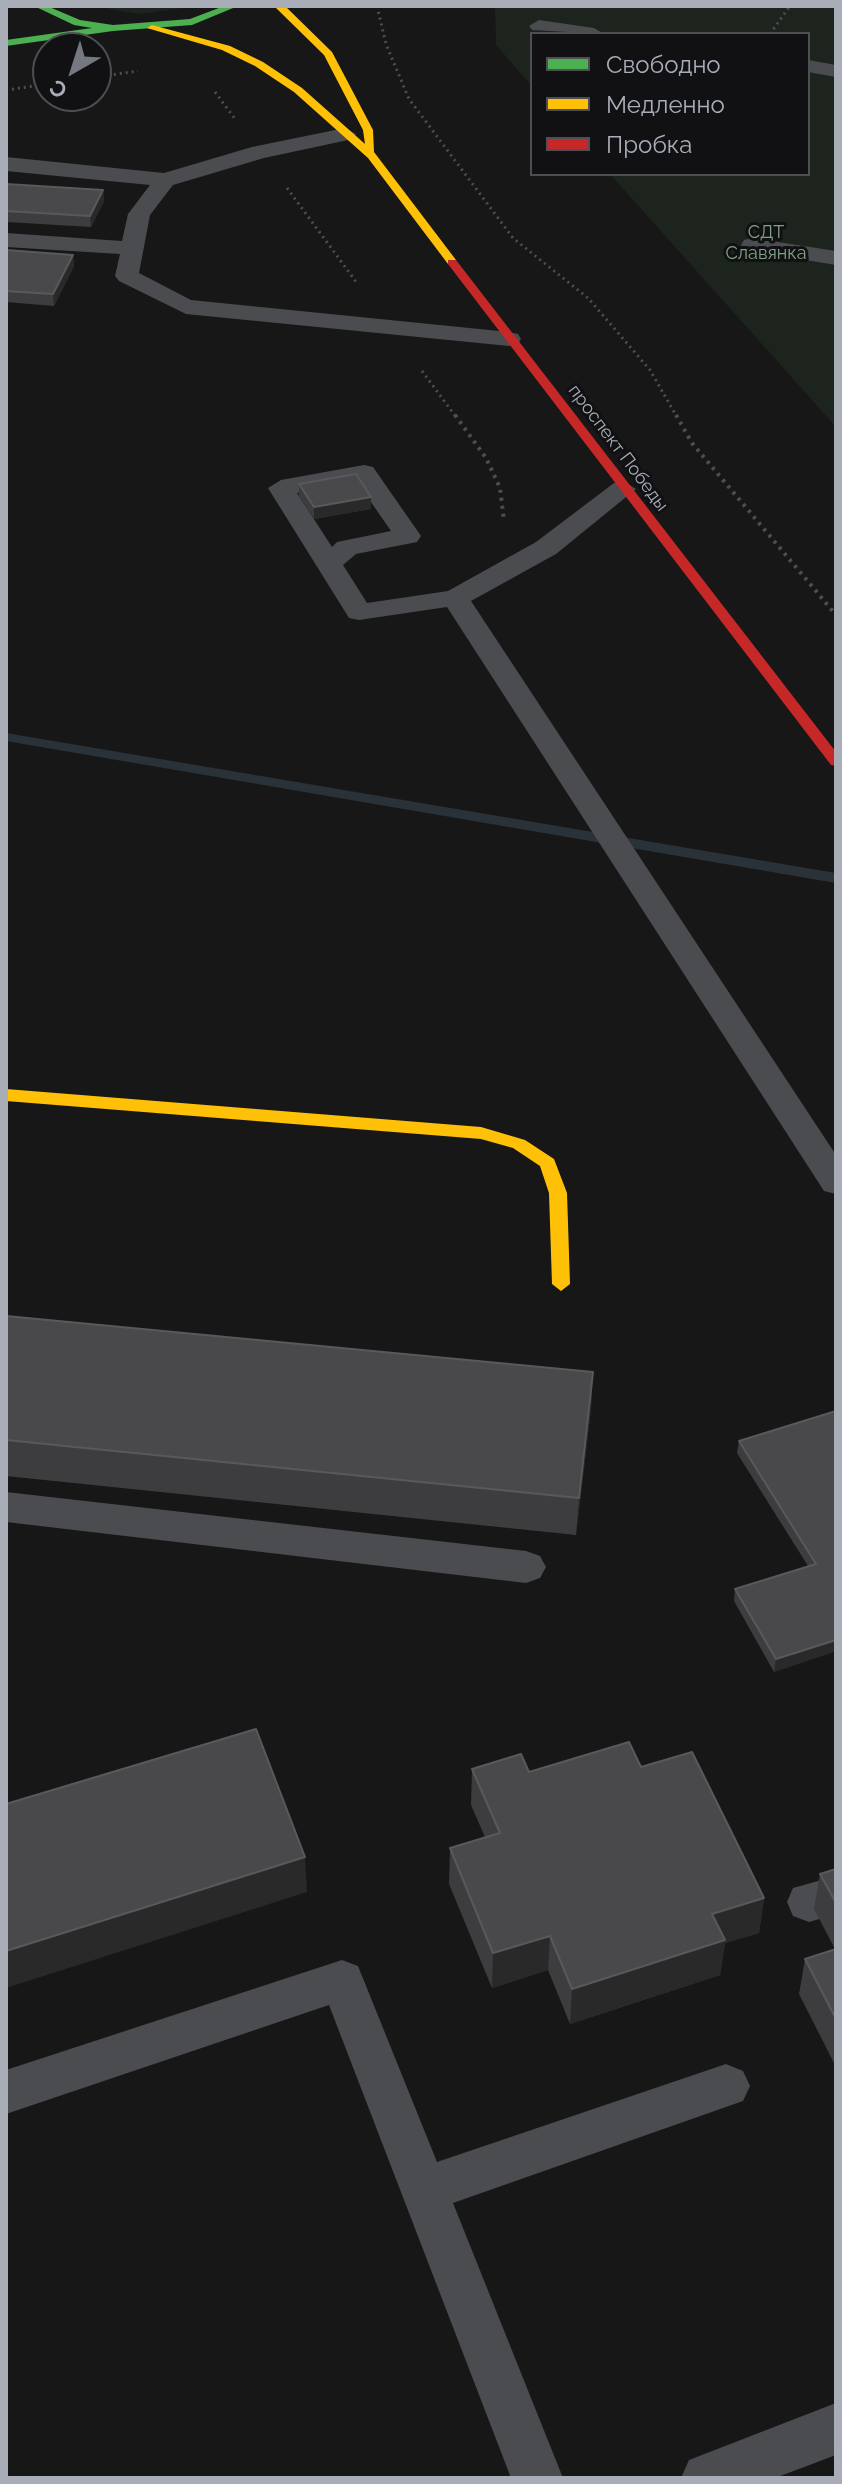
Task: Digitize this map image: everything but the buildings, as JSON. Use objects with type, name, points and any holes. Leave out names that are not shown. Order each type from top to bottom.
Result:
[{"type":"main road","points":[[39,6],[78,23],[113,28]]},
{"type":"main road","points":[[6,43],[113,28],[152,28],[192,22],[233,6]]},
{"type":"main road","points":[[279,6],[328,54],[368,130],[372,156]]},
{"type":"main road","points":[[328,54],[329,22]]},
{"type":"main road","points":[[152,28],[226,48],[259,64],[298,90],[372,156]]},
{"type":"main road","name":"проспект Победы","points":[[372,156],[623,489],[836,762]]},
{"type":"main road","points":[[6,1095],[481,1133],[519,1144],[548,1163],[558,1193],[561,1284]]},
{"type":"lane","points":[[539,26],[580,32]]},
{"type":"lane","points":[[810,66],[836,71]]},
{"type":"lane","points":[[6,164],[165,180],[260,152],[345,134]]},
{"type":"lane","points":[[165,180],[139,214],[127,276],[186,307],[509,339]]},
{"type":"lane","points":[[6,240],[131,248]]},
{"type":"lane","points":[[752,245],[836,258]]},
{"type":"lane","points":[[328,563],[359,612],[455,598],[546,548],[623,489]]},
{"type":"lane","points":[[455,598],[836,1182]]},
{"type":"lane","points":[[6,1507],[526,1567]]},
{"type":"lane","points":[[6,2092],[342,1980],[427,2189],[537,2478]]},
{"type":"lane","points":[[427,2189],[726,2086]]},
{"type":"lane","points":[[707,2478],[836,2429]]},
{"type":"path","points":[[377,6],[386,44],[409,99],[513,238],[588,298],[650,370],[692,443],[836,615]]},
{"type":"path","points":[[771,32],[790,6]]},
{"type":"path","points":[[6,90],[32,86]]},
{"type":"green space","points":[[94,6],[200,6],[137,14]]},
{"type":"green space","name":"СДТ Славянка","points":[[495,6],[836,6],[836,427],[612,176],[810,176],[810,32],[530,32],[530,84],[496,45]]},
{"type":"waterway","points":[[6,737],[836,878]]},
{"type":"traffic: fast","points":[[39,6],[78,23],[113,28],[192,22],[233,6]]},
{"type":"traffic: fast","points":[[6,43],[113,28]]},
{"type":"traffic: slow","points":[[279,6],[328,54],[368,130],[371,150]]},
{"type":"traffic: slow","points":[[152,28],[226,48],[259,64],[298,90],[372,156],[452,262]]},
{"type":"traffic: slow","points":[[6,1095],[481,1133],[519,1144],[548,1163],[558,1193],[561,1284]]},
{"type":"traffic: jam","points":[[452,262],[836,762]]}]
